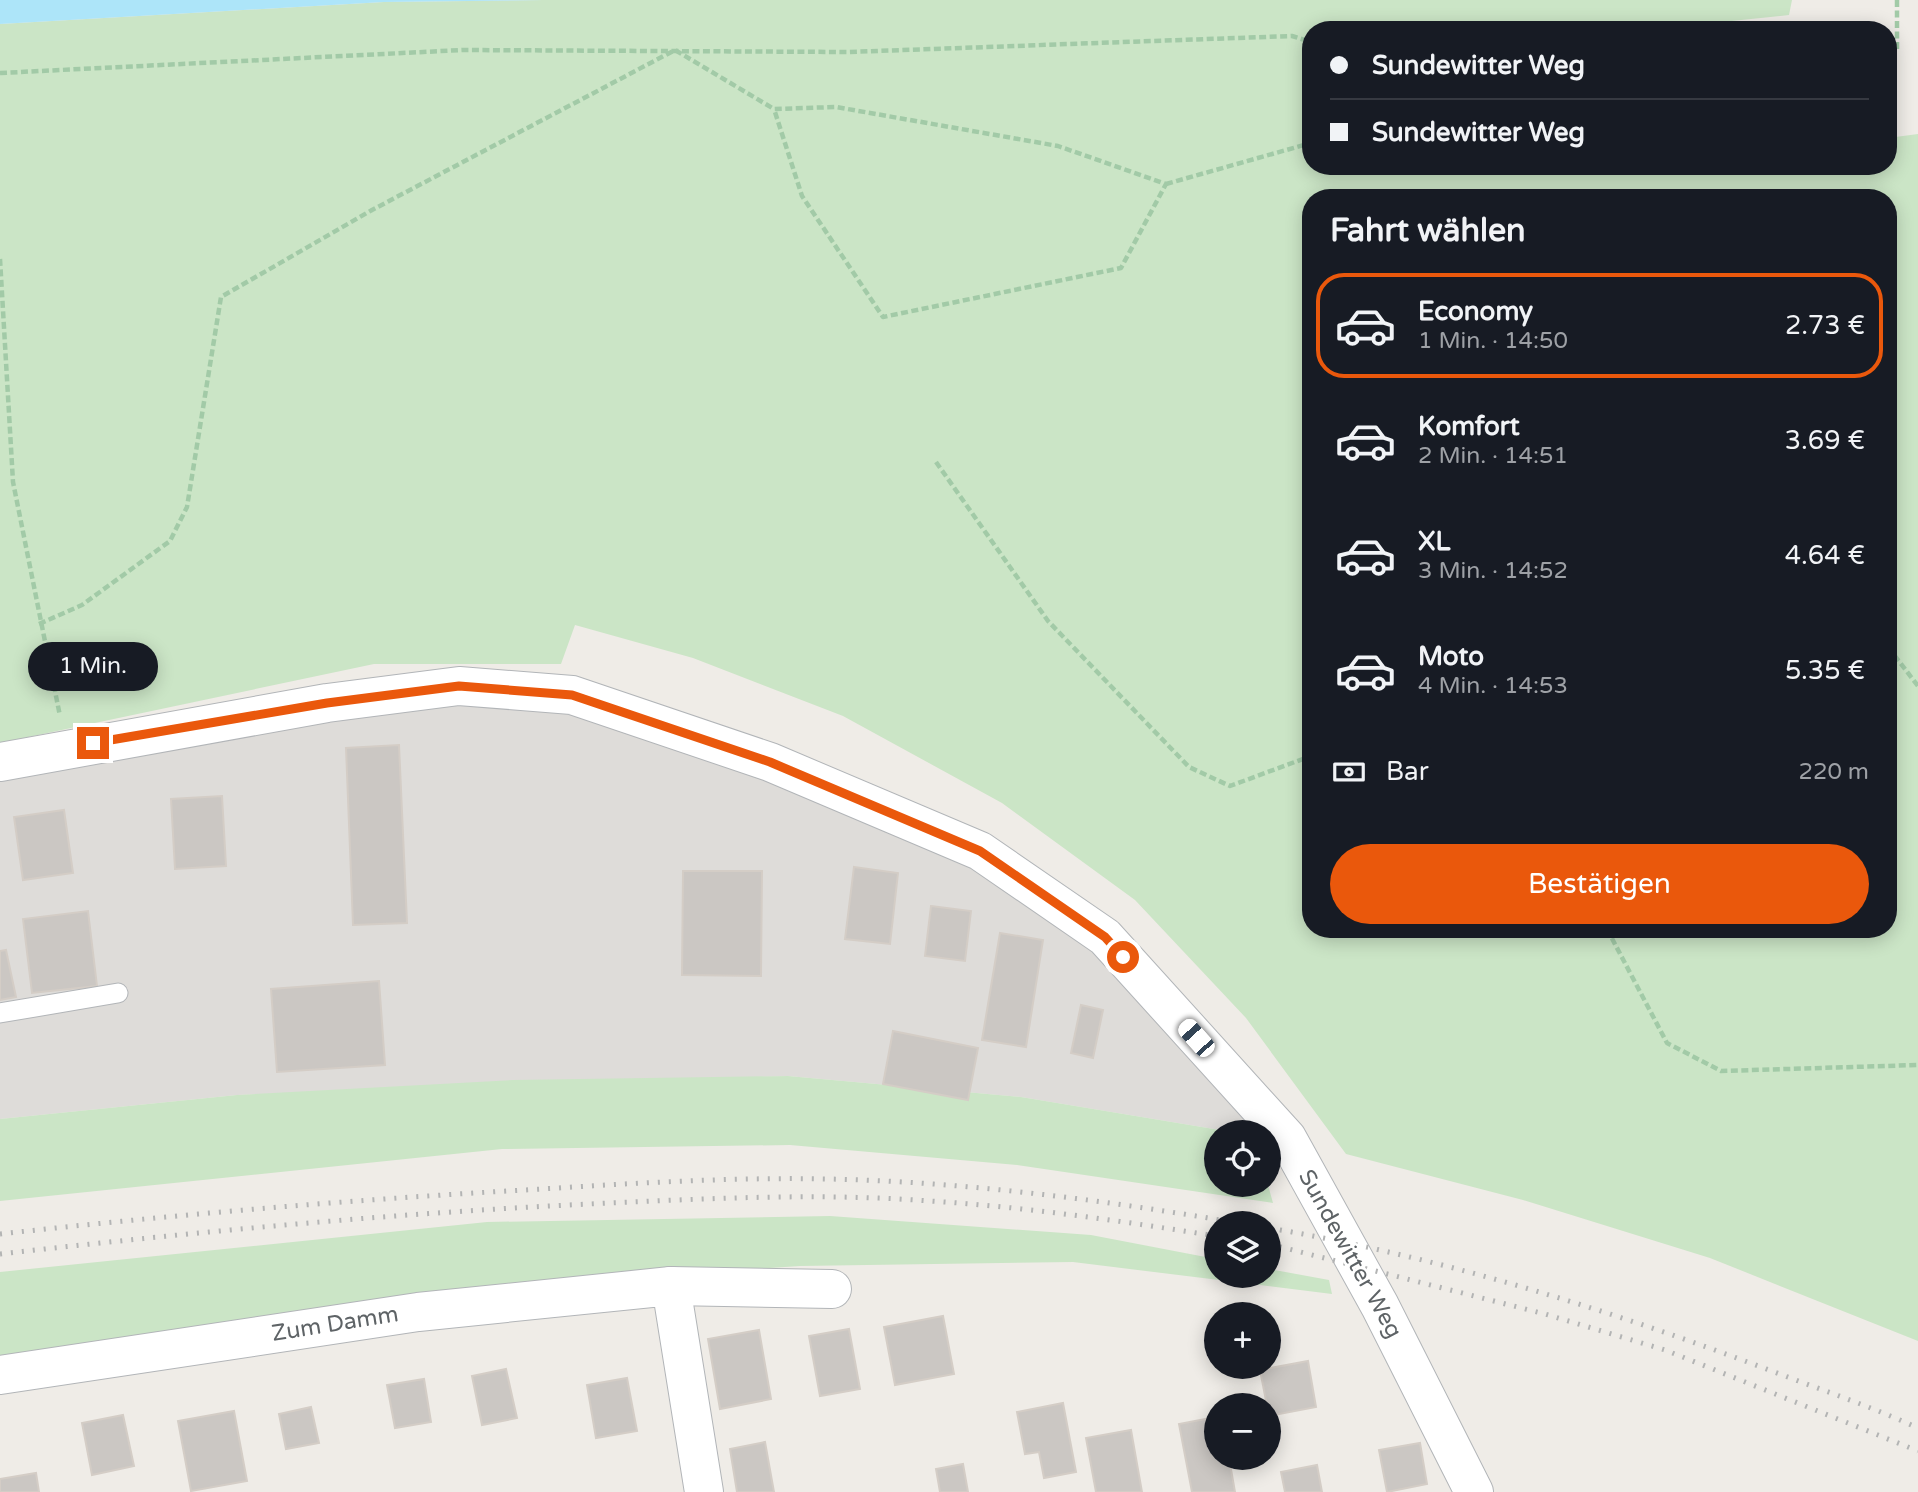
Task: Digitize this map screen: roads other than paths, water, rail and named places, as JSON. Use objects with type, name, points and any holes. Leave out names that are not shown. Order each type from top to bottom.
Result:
[{"type":"street","name":"Sundewitter Weg","points":[[0,762],[67,747],[327,703],[459,686],[572,695],[770,762],[980,851],[1105,937],[1287,1138],[1380,1306],[1474,1492]]},
{"type":"street","name":"Zum Damm","points":[[0,1375],[418,1312],[671,1286],[832,1289]]},
{"type":"street","points":[[671,1286],[704,1492]]},
{"type":"lane","points":[[0,1013],[118,993]]},
{"type":"water","points":[[0,0],[543,0],[384,2],[0,24]]},
{"type":"railway","points":[[0,1234],[338,1202],[757,1179],[880,1181],[983,1188],[1204,1218]]},
{"type":"railway","points":[[0,1254],[382,1217],[535,1207],[770,1197],[850,1197],[1002,1207],[1204,1234]]},
{"type":"railway","points":[[1281,1230],[1396,1254],[1585,1306],[1708,1348],[1918,1428]]},
{"type":"railway","points":[[1281,1247],[1545,1314],[1665,1350],[1918,1451]]}]
